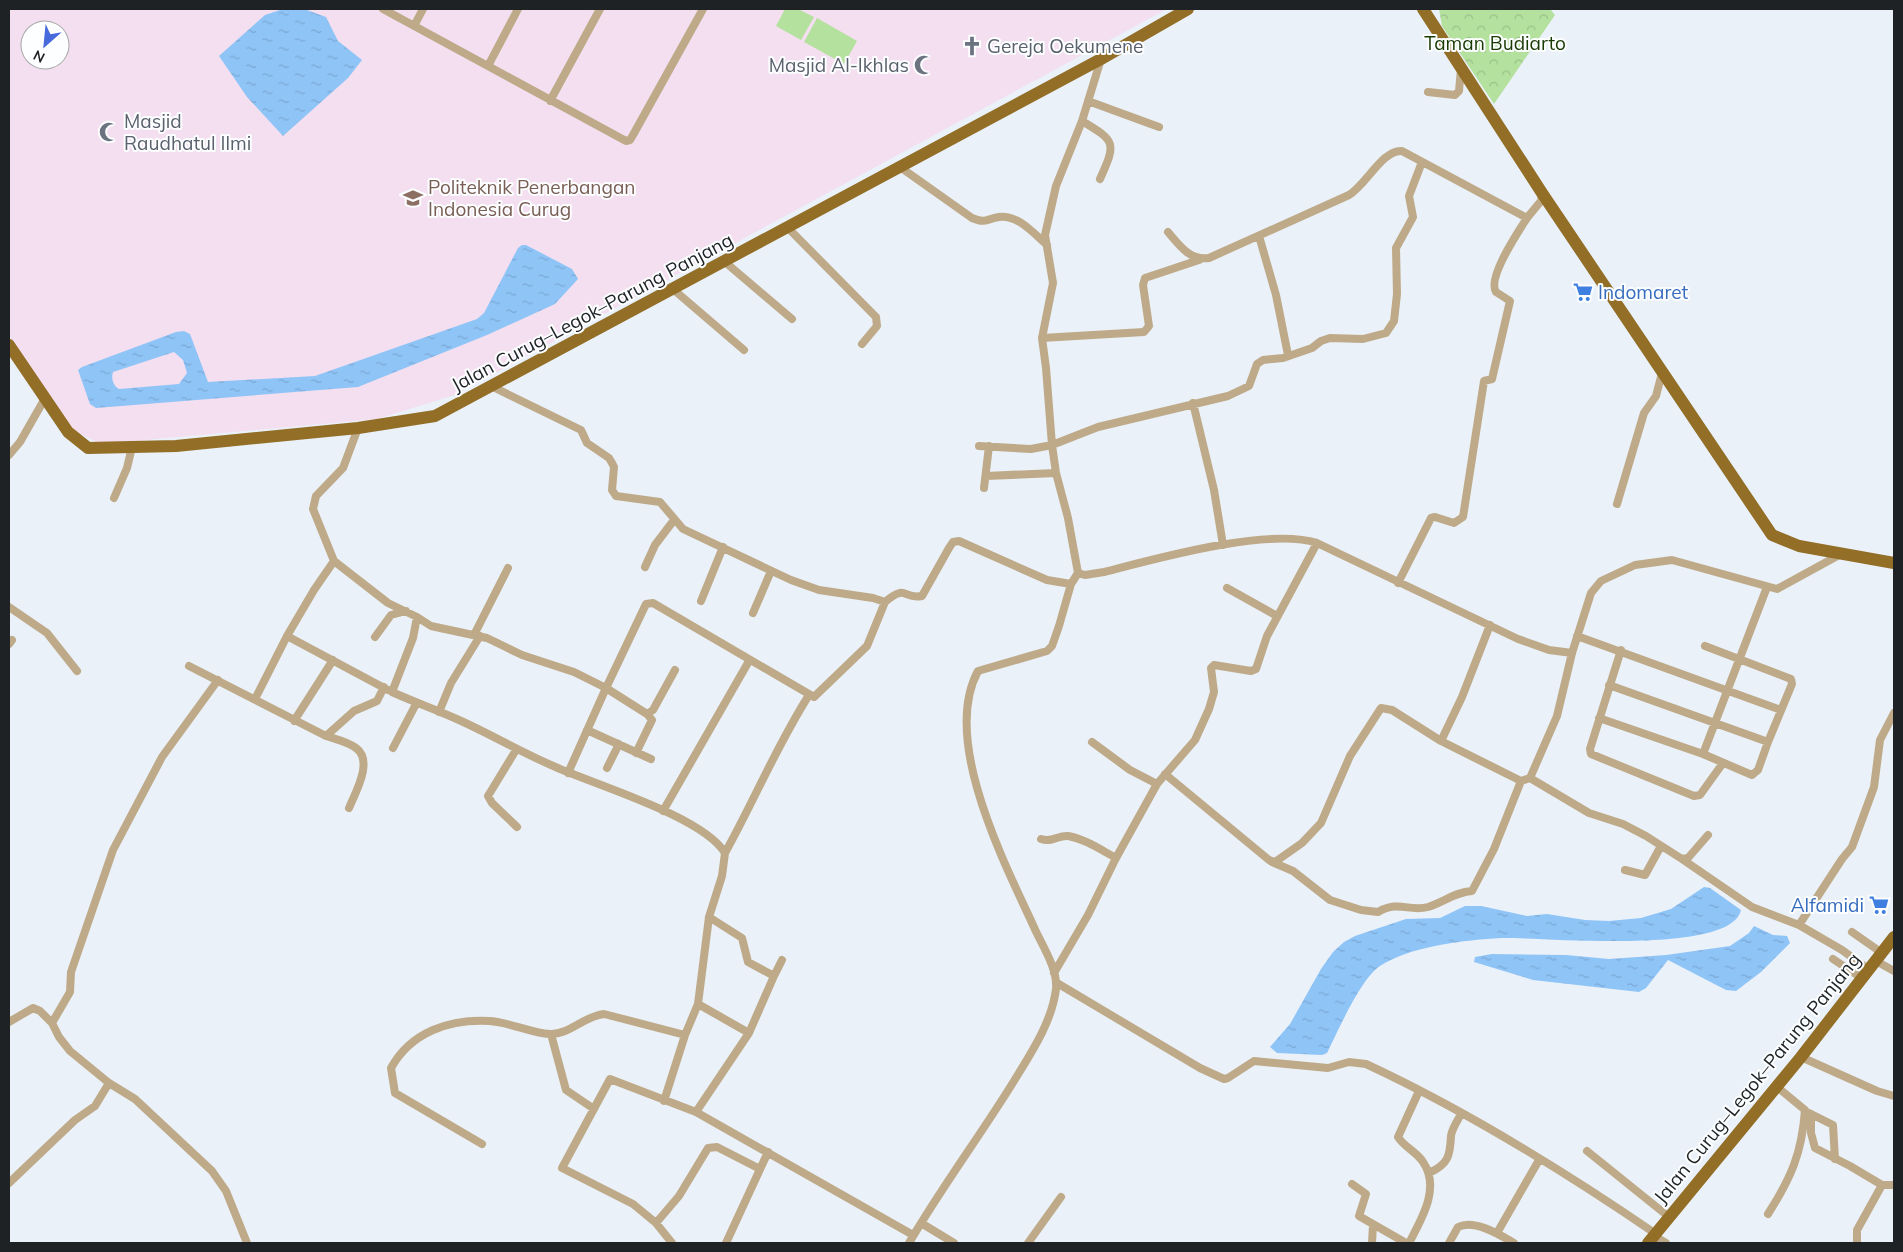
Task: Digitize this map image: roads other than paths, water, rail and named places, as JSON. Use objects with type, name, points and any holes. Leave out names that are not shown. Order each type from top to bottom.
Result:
[{"type":"main road","name":"Jalan Curug–Legok–Parung Panjang","points":[[9,345],[44,400],[68,432],[84,446],[97,449],[176,446],[358,428],[435,416],[674,290],[900,166],[1101,59],[1188,9]]},
{"type":"main road","points":[[1423,9],[1542,193],[1772,534],[1793,545],[1894,563]]},
{"type":"main road","name":"Jalan Curug–Legok–Parung Panjang","points":[[1653,1238],[1801,1057],[1894,937]]},
{"type":"street","points":[[382,9],[620,139],[630,140],[702,9]]},
{"type":"street","points":[[414,26],[423,9]]},
{"type":"street","points":[[488,66],[518,9]]},
{"type":"street","points":[[550,100],[600,9]]},
{"type":"street","points":[[909,1243],[1027,1059],[1050,1014],[1056,983],[1054,972],[1017,892],[979,794],[969,759],[968,703],[973,680],[978,671],[1040,654],[1052,646],[1071,584],[1078,573],[1056,473],[1052,445],[1042,338],[1053,283],[1045,235],[1056,186],[1082,121],[1101,59]]},
{"type":"street","points":[[1428,92],[1455,95],[1459,91],[1462,67]]},
{"type":"street","points":[[1088,101],[1159,127]]},
{"type":"street","points":[[1082,121],[1106,136],[1110,143],[1109,159],[1100,179]]},
{"type":"street","points":[[1042,338],[1144,332],[1149,326],[1143,285],[1145,278],[1209,258],[1360,188],[1389,153],[1402,151],[1527,218]]},
{"type":"street","points":[[979,446],[1031,448],[1052,445],[1098,427],[1245,390],[1252,382],[1255,367],[1259,362],[1312,348],[1321,341],[1330,338],[1363,339],[1382,335],[1389,331],[1394,321],[1397,294],[1396,248],[1406,234],[1413,217],[1409,196],[1422,162]]},
{"type":"street","points":[[900,166],[972,218],[984,222],[998,217],[1017,220],[1047,245]]},
{"type":"street","points":[[1398,583],[1431,518],[1435,517],[1454,522],[1463,517],[1484,381],[1492,379],[1510,301],[1496,292],[1494,282],[1507,251],[1527,218],[1541,201],[1542,193]]},
{"type":"street","points":[[788,228],[876,317],[877,326],[862,344]]},
{"type":"street","points":[[1168,232],[1179,246],[1199,260]]},
{"type":"street","points":[[1259,236],[1276,295],[1288,355]]},
{"type":"street","points":[[725,262],[792,319]]},
{"type":"street","points":[[674,290],[744,350]]},
{"type":"street","points":[[1617,504],[1644,413],[1656,396],[1662,373]]},
{"type":"street","points":[[493,387],[581,430],[587,443],[609,458],[612,463],[614,467],[613,493],[621,497],[660,502],[683,528],[771,571],[819,590],[873,598],[885,602]]},
{"type":"street","points":[[9,455],[20,442],[44,400]]},
{"type":"street","points":[[1193,403],[1214,490],[1223,545]]},
{"type":"street","points":[[358,428],[343,468],[339,474],[324,486],[314,502],[313,509],[334,561],[388,603],[431,626],[477,636],[574,672],[606,688],[647,714],[652,720],[636,753]]},
{"type":"street","points":[[984,488],[989,446]]},
{"type":"street","points":[[114,498],[127,468],[132,447]]},
{"type":"street","points":[[986,476],[1056,473]]},
{"type":"street","points":[[645,567],[655,545],[674,520]]},
{"type":"street","points":[[1078,573],[1085,575],[1104,572],[1223,545],[1300,538],[1317,543],[1518,639],[1550,650],[1572,653]]},
{"type":"street","points":[[568,773],[606,688],[648,602],[667,610],[749,661],[814,698],[867,646],[885,602],[899,592],[922,596],[953,542],[958,541],[1047,580],[1071,584]]},
{"type":"street","points":[[1054,972],[1088,915],[1116,858],[1157,784],[1180,760],[1195,740],[1214,692],[1210,668],[1214,666],[1251,672],[1256,669],[1267,636],[1317,543]]},
{"type":"street","points":[[701,601],[723,547]]},
{"type":"street","points":[[1272,862],[1302,843],[1321,823],[1350,756],[1381,708],[1386,708],[1400,715],[1441,741],[1521,781],[1530,778],[1557,716],[1572,653],[1591,593],[1597,584],[1620,570],[1635,564],[1672,560],[1767,587],[1780,588],[1840,554]]},
{"type":"street","points":[[255,699],[287,636],[314,590],[334,561]]},
{"type":"street","points":[[440,712],[508,568]]},
{"type":"street","points":[[753,613],[771,571]]},
{"type":"street","points":[[1703,754],[1714,721],[1728,690],[1767,587]]},
{"type":"street","points":[[1227,588],[1277,616]]},
{"type":"street","points":[[9,607],[47,633],[77,671]]},
{"type":"street","points":[[375,637],[391,615],[406,611]]},
{"type":"street","points":[[392,692],[413,638],[417,617]]},
{"type":"street","points":[[1441,741],[1462,697],[1490,625]]},
{"type":"street","points":[[287,636],[416,704],[440,712],[516,750],[697,827],[712,837],[725,853]]},
{"type":"street","points":[[1577,636],[1620,650],[1781,710]]},
{"type":"street","points":[[1599,718],[1703,754],[1749,774],[1756,774],[1792,684],[1791,679],[1705,646]]},
{"type":"street","points":[[1620,650],[1590,749],[1593,756],[1688,794],[1700,795],[1723,763]]},
{"type":"street","points":[[294,721],[333,660]]},
{"type":"street","points":[[663,811],[749,661]]},
{"type":"street","points":[[189,666],[294,721],[326,736],[352,745],[361,755],[363,772],[349,808]]},
{"type":"street","points":[[647,714],[653,710],[674,670]]},
{"type":"street","points":[[52,1022],[70,992],[71,972],[113,850],[162,757],[218,680]]},
{"type":"street","points":[[1609,685],[1714,721],[1768,742]]},
{"type":"street","points":[[326,736],[354,711],[377,701],[384,687]]},
{"type":"street","points":[[664,1101],[685,1035],[698,1004],[709,917],[722,876],[725,853],[759,790],[780,742],[809,695]]},
{"type":"street","points":[[392,748],[416,704]]},
{"type":"street","points":[[1799,925],[1842,859],[1852,847],[1874,787],[1880,740],[1894,713]]},
{"type":"street","points":[[587,730],[651,759]]},
{"type":"street","points":[[1092,742],[1130,770],[1157,784]]},
{"type":"street","points":[[608,768],[619,744]]},
{"type":"street","points":[[516,750],[488,796],[492,803],[517,827]]},
{"type":"street","points":[[1165,774],[1272,862],[1294,871],[1330,900],[1378,912],[1389,906],[1427,907],[1462,892],[1472,892],[1494,849],[1521,781]]},
{"type":"street","points":[[1530,778],[1589,813],[1623,824],[1661,846],[1752,908],[1799,925],[1872,965]]},
{"type":"street","points":[[1682,860],[1688,858],[1708,835]]},
{"type":"street","points":[[1041,838],[1052,841],[1061,836],[1068,836],[1081,840],[1116,858]]},
{"type":"street","points":[[1625,870],[1645,875],[1661,846]]},
{"type":"street","points":[[709,917],[742,938],[748,962],[774,976]]},
{"type":"street","points":[[1852,932],[1872,965]]},
{"type":"street","points":[[1833,959],[1872,965],[1894,971]]},
{"type":"street","points":[[696,1112],[749,1033],[782,960]]},
{"type":"street","points":[[1056,983],[1200,1068],[1224,1079],[1254,1061],[1328,1068],[1359,1062],[1419,1091],[1540,1160],[1602,1197],[1653,1238],[1666,1243]]},
{"type":"street","points":[[698,1004],[749,1033]]},
{"type":"street","points":[[9,1022],[33,1008],[40,1011],[52,1022],[59,1037],[70,1051],[109,1083],[134,1099],[212,1171],[226,1191],[247,1243]]},
{"type":"street","points":[[482,1144],[397,1095],[391,1079],[391,1068],[397,1057],[415,1040],[449,1024],[490,1021],[551,1034],[567,1030],[593,1016],[604,1014],[685,1035]]},
{"type":"street","points":[[551,1034],[566,1090],[594,1109]]},
{"type":"street","points":[[1801,1057],[1870,1088],[1894,1096]]},
{"type":"street","points":[[672,1243],[656,1223],[633,1204],[563,1170],[562,1165],[610,1079],[696,1112],[913,1235]]},
{"type":"street","points":[[9,1183],[75,1120],[95,1106],[109,1083]]},
{"type":"street","points":[[1776,1086],[1808,1112],[1833,1125],[1835,1159]]},
{"type":"street","points":[[1352,1184],[1366,1194],[1359,1216],[1407,1243],[1427,1207],[1429,1173],[1424,1162],[1398,1137],[1419,1091]]},
{"type":"street","points":[[1808,1112],[1812,1144],[1819,1152],[1850,1166],[1882,1185],[1894,1185]]},
{"type":"street","points":[[1768,1214],[1794,1168],[1801,1149],[1808,1112]]},
{"type":"street","points":[[1429,1173],[1437,1170],[1449,1157],[1453,1142],[1451,1135],[1461,1114]]},
{"type":"street","points":[[656,1223],[680,1196],[708,1148],[717,1147],[760,1169]]},
{"type":"street","points":[[1587,1151],[1669,1217]]},
{"type":"street","points":[[726,1243],[768,1152]]},
{"type":"street","points":[[1497,1233],[1540,1160]]},
{"type":"street","points":[[1857,1243],[1857,1230],[1882,1185]]},
{"type":"street","points":[[1028,1243],[1061,1197]]},
{"type":"street","points":[[921,1223],[954,1243]]},
{"type":"street","points":[[1372,1243],[1373,1225]]},
{"type":"street","points":[[1449,1243],[1462,1225],[1477,1226],[1497,1233],[1514,1243]]},
{"type":"water","points":[[283,9],[304,9],[326,17],[338,41],[362,60],[348,78],[283,136],[247,97],[219,56],[265,15]]},
{"type":"water","points":[[526,245],[572,269],[578,279],[555,304],[487,335],[358,387],[96,408],[90,404],[78,370],[176,332],[184,331],[190,334],[208,382],[315,376],[477,319],[484,313],[518,248]],"holes":[[[174,352],[183,360],[187,373],[179,384],[119,389],[113,382],[113,372]]]},
{"type":"water","points":[[1704,887],[1710,888],[1741,910],[1729,924],[1705,934],[1671,939],[1592,941],[1501,938],[1455,942],[1407,953],[1380,966],[1365,982],[1350,1006],[1327,1053],[1322,1055],[1277,1053],[1270,1047],[1290,1024],[1321,969],[1333,952],[1344,942],[1355,936],[1406,919],[1440,918],[1465,906],[1481,906],[1527,916],[1547,914],[1585,920],[1609,921],[1641,918],[1671,909]]},
{"type":"water","points":[[1754,926],[1773,935],[1787,936],[1790,943],[1761,972],[1736,991],[1726,990],[1668,960],[1646,988],[1639,992],[1533,980],[1474,962],[1475,957],[1492,954],[1566,955],[1609,959],[1666,955],[1730,946],[1749,933]]},
{"type":"place","name":"Gereja Oekumene","points":[[972,46]]},
{"type":"place","name":"Masjid Al-Ikhlas","points":[[924,65]]},
{"type":"place","name":"Masjid Raudhatul Ilmi","points":[[109,132]]},
{"type":"place","name":"Politeknik Penerbangan Indonesia Curug","points":[[413,198]]},
{"type":"place","name":"Indomaret","points":[[1583,292]]},
{"type":"place","name":"Alfamidi","points":[[1879,905]]},
{"type":"park label","name":"Taman Budiarto","points":[[1495,43]]}]
